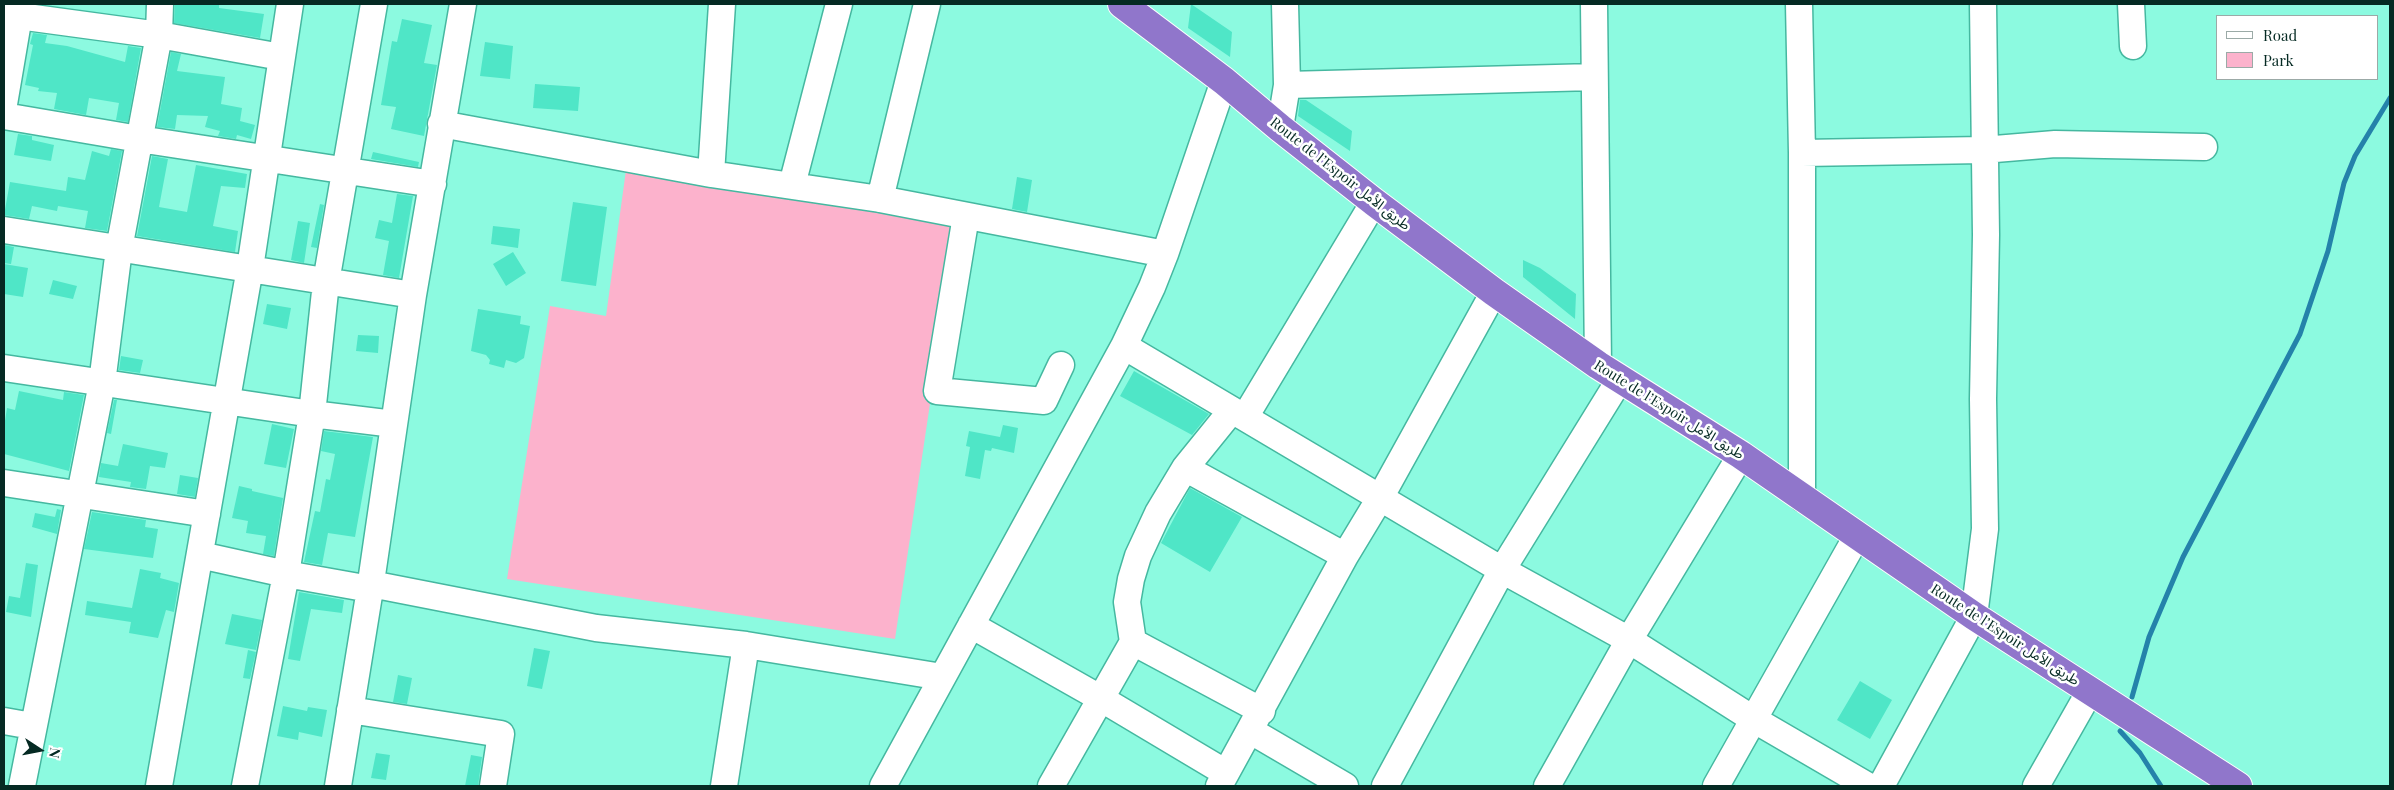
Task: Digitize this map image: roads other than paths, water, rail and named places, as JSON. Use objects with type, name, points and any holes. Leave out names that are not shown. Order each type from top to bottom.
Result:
[{"type":"highway","name":"Route de l’Espoir طريق الأمل","points":[[1128,6],[1374,202],[1494,292],[1620,380],[1741,455],[1974,616],[2238,786]]},
{"type":"street","points":[[22,786],[32,726],[102,383],[119,249],[138,139],[159,35],[160,4]]},
{"type":"street","points":[[159,786],[250,268],[290,4]]},
{"type":"street","points":[[246,786],[286,574],[312,414],[326,282],[374,4]]},
{"type":"street","points":[[338,786],[370,587],[413,295],[463,4]]},
{"type":"street","points":[[711,174],[722,4]]},
{"type":"street","points":[[792,185],[839,4]]},
{"type":"street","points":[[880,199],[927,4]]},
{"type":"street","points":[[1280,128],[1287,85],[1286,4]]},
{"type":"street","points":[[1594,4],[1598,365]]},
{"type":"street","points":[[1800,4],[1802,498]]},
{"type":"street","points":[[1881,786],[1974,616],[1986,529],[1983,399],[1986,235],[1982,4]]},
{"type":"street","points":[[2132,4],[2132,46]]},
{"type":"street","points":[[4,104],[14,11],[281,57]]},
{"type":"street","points":[[1287,85],[1594,77]]},
{"type":"street","points":[[883,786],[1124,346],[1152,287],[1165,254],[1224,81]]},
{"type":"street","points":[[4,116],[345,172],[432,184]]},
{"type":"street","points":[[442,124],[711,174],[880,199],[1165,254]]},
{"type":"street","points":[[1802,153],[1984,150],[2055,144],[2204,147]]},
{"type":"street","points":[[1051,786],[1133,642],[1127,602],[1131,579],[1138,556],[1158,513],[1186,468],[1238,414],[1374,202]]},
{"type":"street","points":[[966,216],[937,391],[1044,401],[1062,364]]},
{"type":"street","points":[[4,230],[413,295]]},
{"type":"street","points":[[971,624],[1100,698],[1223,780],[1345,556],[1380,498],[1494,292]]},
{"type":"street","points":[[1124,346],[1502,570],[1629,640],[1753,719],[1868,786]]},
{"type":"street","points":[[4,368],[312,414],[394,424]]},
{"type":"street","points":[[1385,786],[1502,570],[1620,380]]},
{"type":"street","points":[[1547,786],[1629,640],[1741,455]]},
{"type":"street","points":[[1186,468],[1345,556]]},
{"type":"street","points":[[4,483],[207,514]]},
{"type":"street","points":[[1716,786],[1857,536]]},
{"type":"street","points":[[200,555],[286,574],[370,587],[596,628],[746,645],[942,677]]},
{"type":"street","points":[[1133,642],[1256,721],[1345,786]]},
{"type":"street","points":[[724,786],[746,645]]},
{"type":"street","points":[[2036,786],[2090,691]]},
{"type":"street","points":[[350,710],[502,734],[494,786]]},
{"type":"street","points":[[4,721],[32,726]]},
{"type":"waterway","points":[[2132,697],[2149,637],[2183,557],[2300,334],[2328,251],[2344,183],[2355,156],[2390,98]]},
{"type":"waterway","points":[[2120,731],[2140,753],[2161,786]]}]
